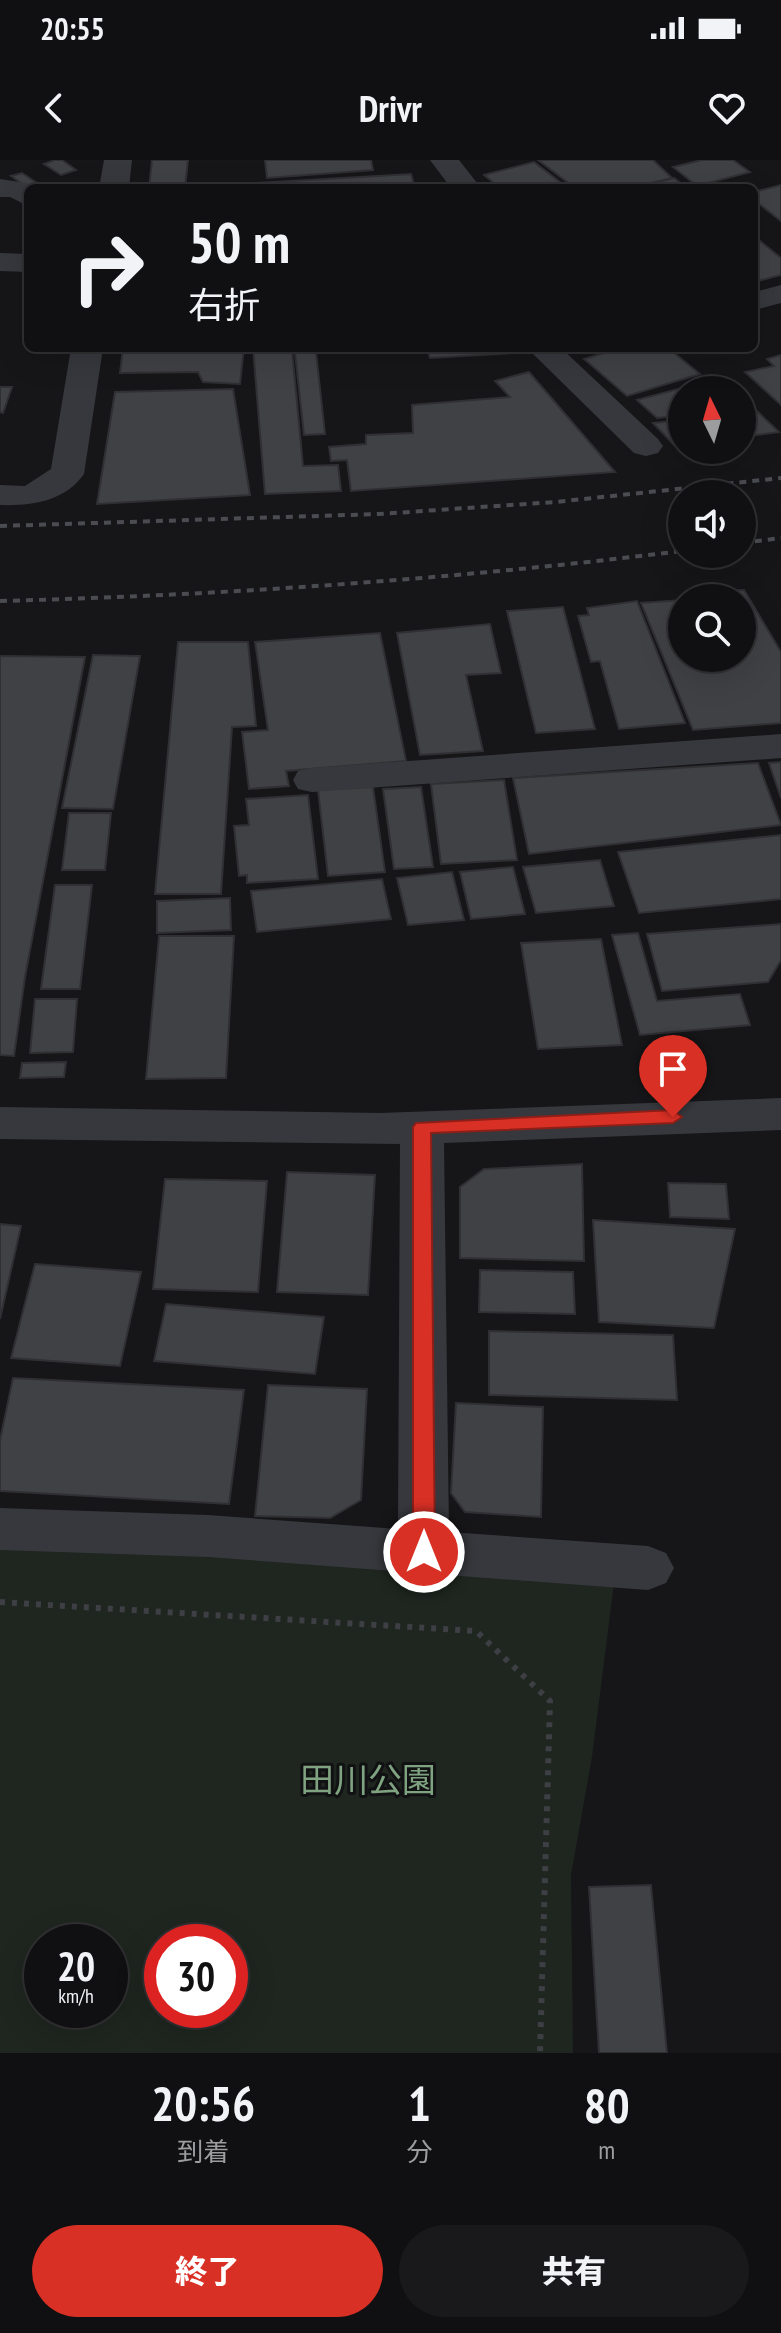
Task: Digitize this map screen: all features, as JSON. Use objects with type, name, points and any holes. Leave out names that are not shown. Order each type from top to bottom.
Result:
[{"type":"street","points":[[115,184],[118,160]]},
{"type":"street","points":[[444,160],[463,184]]},
{"type":"street","points":[[0,188],[17,189],[24,194]]},
{"type":"street","points":[[0,262],[24,263]]},
{"type":"street","points":[[758,300],[781,294]]},
{"type":"street","points":[[0,495],[32,496],[67,474],[86,352]]},
{"type":"street","points":[[553,352],[646,446]]},
{"type":"street","points":[[312,780],[781,746]]},
{"type":"street","points":[[0,1123],[380,1129],[776,1106]]},
{"type":"street","points":[[422,1127],[424,1552]]},
{"type":"street","points":[[0,1529],[208,1536],[648,1568]]},
{"type":"path","points":[[0,1602],[476,1631],[550,1701],[540,2053]]},
{"type":"green space","name":"田川公園","points":[[0,1547],[144,1551],[614,1583],[592,1757],[571,1875],[573,2053],[0,2053]]},
{"type":"building","points":[[62,160],[76,170],[61,175],[44,164]]},
{"type":"building","points":[[152,160],[188,160],[185,184],[149,184]]},
{"type":"building","points":[[265,160],[371,160],[373,170],[267,178]]},
{"type":"building","points":[[538,160],[653,160],[672,178],[647,184],[570,184]]},
{"type":"building","points":[[702,160],[733,160],[750,172],[694,184],[673,167]]},
{"type":"building","points":[[534,162],[563,184],[495,184],[484,175]]},
{"type":"building","points":[[22,173],[38,184],[24,185],[11,176]]},
{"type":"building","points":[[411,174],[414,184],[257,184]]},
{"type":"building","points":[[674,178],[682,184],[651,184]]},
{"type":"building","points":[[781,185],[781,221],[758,203],[758,191]]},
{"type":"building","points":[[758,239],[781,258],[781,275],[758,281]]},
{"type":"building","points":[[123,352],[244,352],[240,384],[203,382],[198,372],[120,373]]},
{"type":"building","points":[[253,352],[292,352],[303,466],[338,465],[341,491],[265,494]]},
{"type":"building","points":[[316,352],[325,434],[304,435],[295,353]]},
{"type":"building","points":[[428,352],[514,353],[430,358]]},
{"type":"building","points":[[608,352],[673,352],[700,374],[668,376],[668,384],[627,396],[584,359]]},
{"type":"building","points":[[781,355],[781,405],[756,382],[756,376],[745,372],[774,366],[767,359]]},
{"type":"building","points":[[529,372],[615,472],[351,491],[347,460],[331,461],[329,447],[366,444],[366,435],[413,433],[412,405],[510,397],[495,381]]},
{"type":"building","points":[[0,387],[12,387],[3,413],[0,412]]},
{"type":"building","points":[[233,389],[250,495],[97,504],[115,392]]},
{"type":"building","points":[[668,392],[668,417],[657,418],[637,400]]},
{"type":"building","points":[[757,411],[779,432],[756,435]]},
{"type":"building","points":[[668,421],[668,439],[653,423]]},
{"type":"building","points":[[637,601],[685,723],[619,729],[600,661],[591,662],[578,616],[589,615],[587,608]]},
{"type":"building","points":[[668,601],[668,669],[641,603]]},
{"type":"building","points":[[563,607],[595,729],[536,733],[507,611]]},
{"type":"building","points":[[756,610],[781,652],[781,723],[693,730],[669,672],[756,672]]},
{"type":"building","points":[[490,624],[501,673],[466,675],[483,751],[420,755],[397,633]]},
{"type":"building","points":[[380,633],[406,761],[286,771],[289,786],[249,789],[242,732],[268,730],[255,642]]},
{"type":"building","points":[[178,642],[248,642],[256,726],[232,727],[221,894],[155,894]]},
{"type":"building","points":[[93,655],[140,656],[113,809],[62,808]]},
{"type":"building","points":[[0,656],[85,657],[25,977],[14,1056],[0,1055]]},
{"type":"building","points":[[781,762],[781,798],[769,763]]},
{"type":"building","points":[[758,763],[781,825],[529,854],[513,778]]},
{"type":"building","points":[[504,780],[517,860],[441,864],[431,784]]},
{"type":"building","points":[[373,787],[385,872],[328,876],[318,790]]},
{"type":"building","points":[[421,787],[433,867],[394,869],[383,789]]},
{"type":"building","points":[[308,795],[318,879],[247,883],[247,875],[239,876],[234,826],[249,825],[246,799]]},
{"type":"building","points":[[69,813],[111,813],[105,870],[62,870]]},
{"type":"building","points":[[781,835],[781,899],[639,913],[618,852]]},
{"type":"building","points":[[600,860],[614,906],[536,913],[523,867]]},
{"type":"building","points":[[513,867],[525,914],[471,919],[460,872]]},
{"type":"building","points":[[452,872],[464,920],[408,925],[397,878]]},
{"type":"building","points":[[382,879],[391,919],[257,932],[251,891]]},
{"type":"building","points":[[55,885],[92,885],[80,989],[41,989]]},
{"type":"building","points":[[230,898],[231,930],[157,933],[157,901]]},
{"type":"building","points":[[781,924],[781,960],[768,982],[662,991],[647,934]]},
{"type":"building","points":[[638,933],[657,1001],[740,994],[750,1025],[640,1035],[612,935]]},
{"type":"building","points":[[159,936],[234,936],[226,1078],[146,1079]]},
{"type":"building","points":[[601,939],[622,1045],[538,1049],[521,943]]},
{"type":"building","points":[[35,999],[77,999],[73,1052],[30,1053]]},
{"type":"building","points":[[66,1062],[64,1077],[20,1078],[22,1063]]},
{"type":"building","points":[[582,1164],[584,1261],[460,1258],[460,1187],[484,1169]]},
{"type":"building","points":[[287,1172],[375,1175],[368,1295],[277,1292]]},
{"type":"building","points":[[165,1179],[267,1181],[258,1292],[153,1289]]},
{"type":"building","points":[[668,1183],[726,1184],[729,1219],[670,1217]]},
{"type":"building","points":[[593,1220],[735,1229],[714,1328],[599,1322]]},
{"type":"building","points":[[0,1224],[21,1226],[0,1319]]},
{"type":"building","points":[[35,1264],[141,1272],[120,1366],[11,1358]]},
{"type":"building","points":[[480,1270],[573,1272],[575,1314],[479,1312]]},
{"type":"building","points":[[166,1304],[324,1317],[315,1374],[154,1361]]},
{"type":"building","points":[[489,1331],[673,1335],[677,1400],[489,1395]]},
{"type":"building","points":[[13,1378],[244,1390],[229,1504],[0,1491],[0,1440]]},
{"type":"building","points":[[268,1385],[367,1389],[361,1500],[330,1518],[255,1516]]},
{"type":"building","points":[[456,1403],[543,1407],[541,1517],[465,1512],[451,1493]]},
{"type":"building","points":[[651,1885],[667,2053],[599,2053],[589,1887]]},
{"type":"railway","points":[[0,526],[379,514],[555,502],[781,478]]},
{"type":"railway","points":[[756,541],[781,538]]},
{"type":"railway","points":[[0,601],[171,595],[341,584],[512,570],[668,553]]},
{"type":"route","points":[[424,1552],[422,1127],[673,1117]]}]
